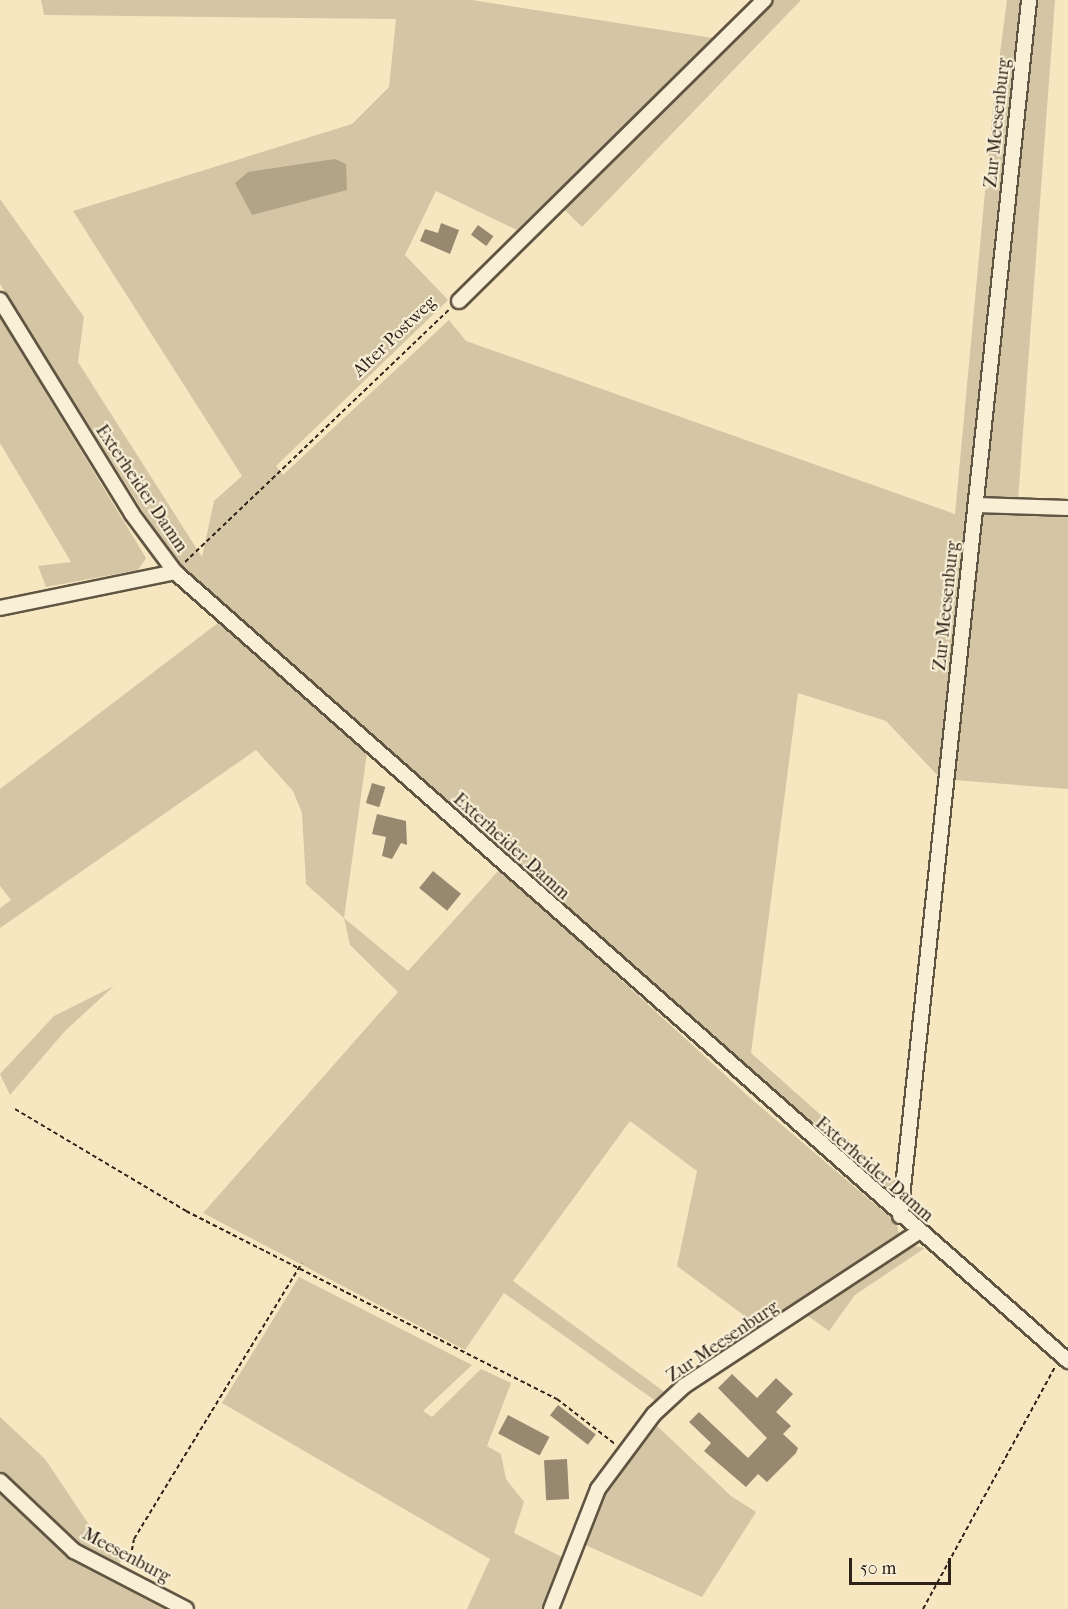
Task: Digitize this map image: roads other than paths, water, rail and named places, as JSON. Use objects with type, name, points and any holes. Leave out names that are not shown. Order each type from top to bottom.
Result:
[{"type":"street","name":"Alter Postweg","points":[[459,301],[764,0]]},
{"type":"street","name":"Zur Meesenburg","points":[[900,1216],[1029,0]]},
{"type":"street","name":"Exterheider Damm","points":[[0,300],[132,514],[176,572],[918,1232],[1065,1359]]},
{"type":"street","points":[[976,505],[1068,508]]},
{"type":"street","points":[[0,608],[176,572]]},
{"type":"street","name":"Zur Meesenburg","points":[[551,1609],[598,1489],[624,1452],[684,1386],[918,1232]]},
{"type":"street","name":"Meesenburg","points":[[0,1480],[74,1551],[186,1609]]}]
